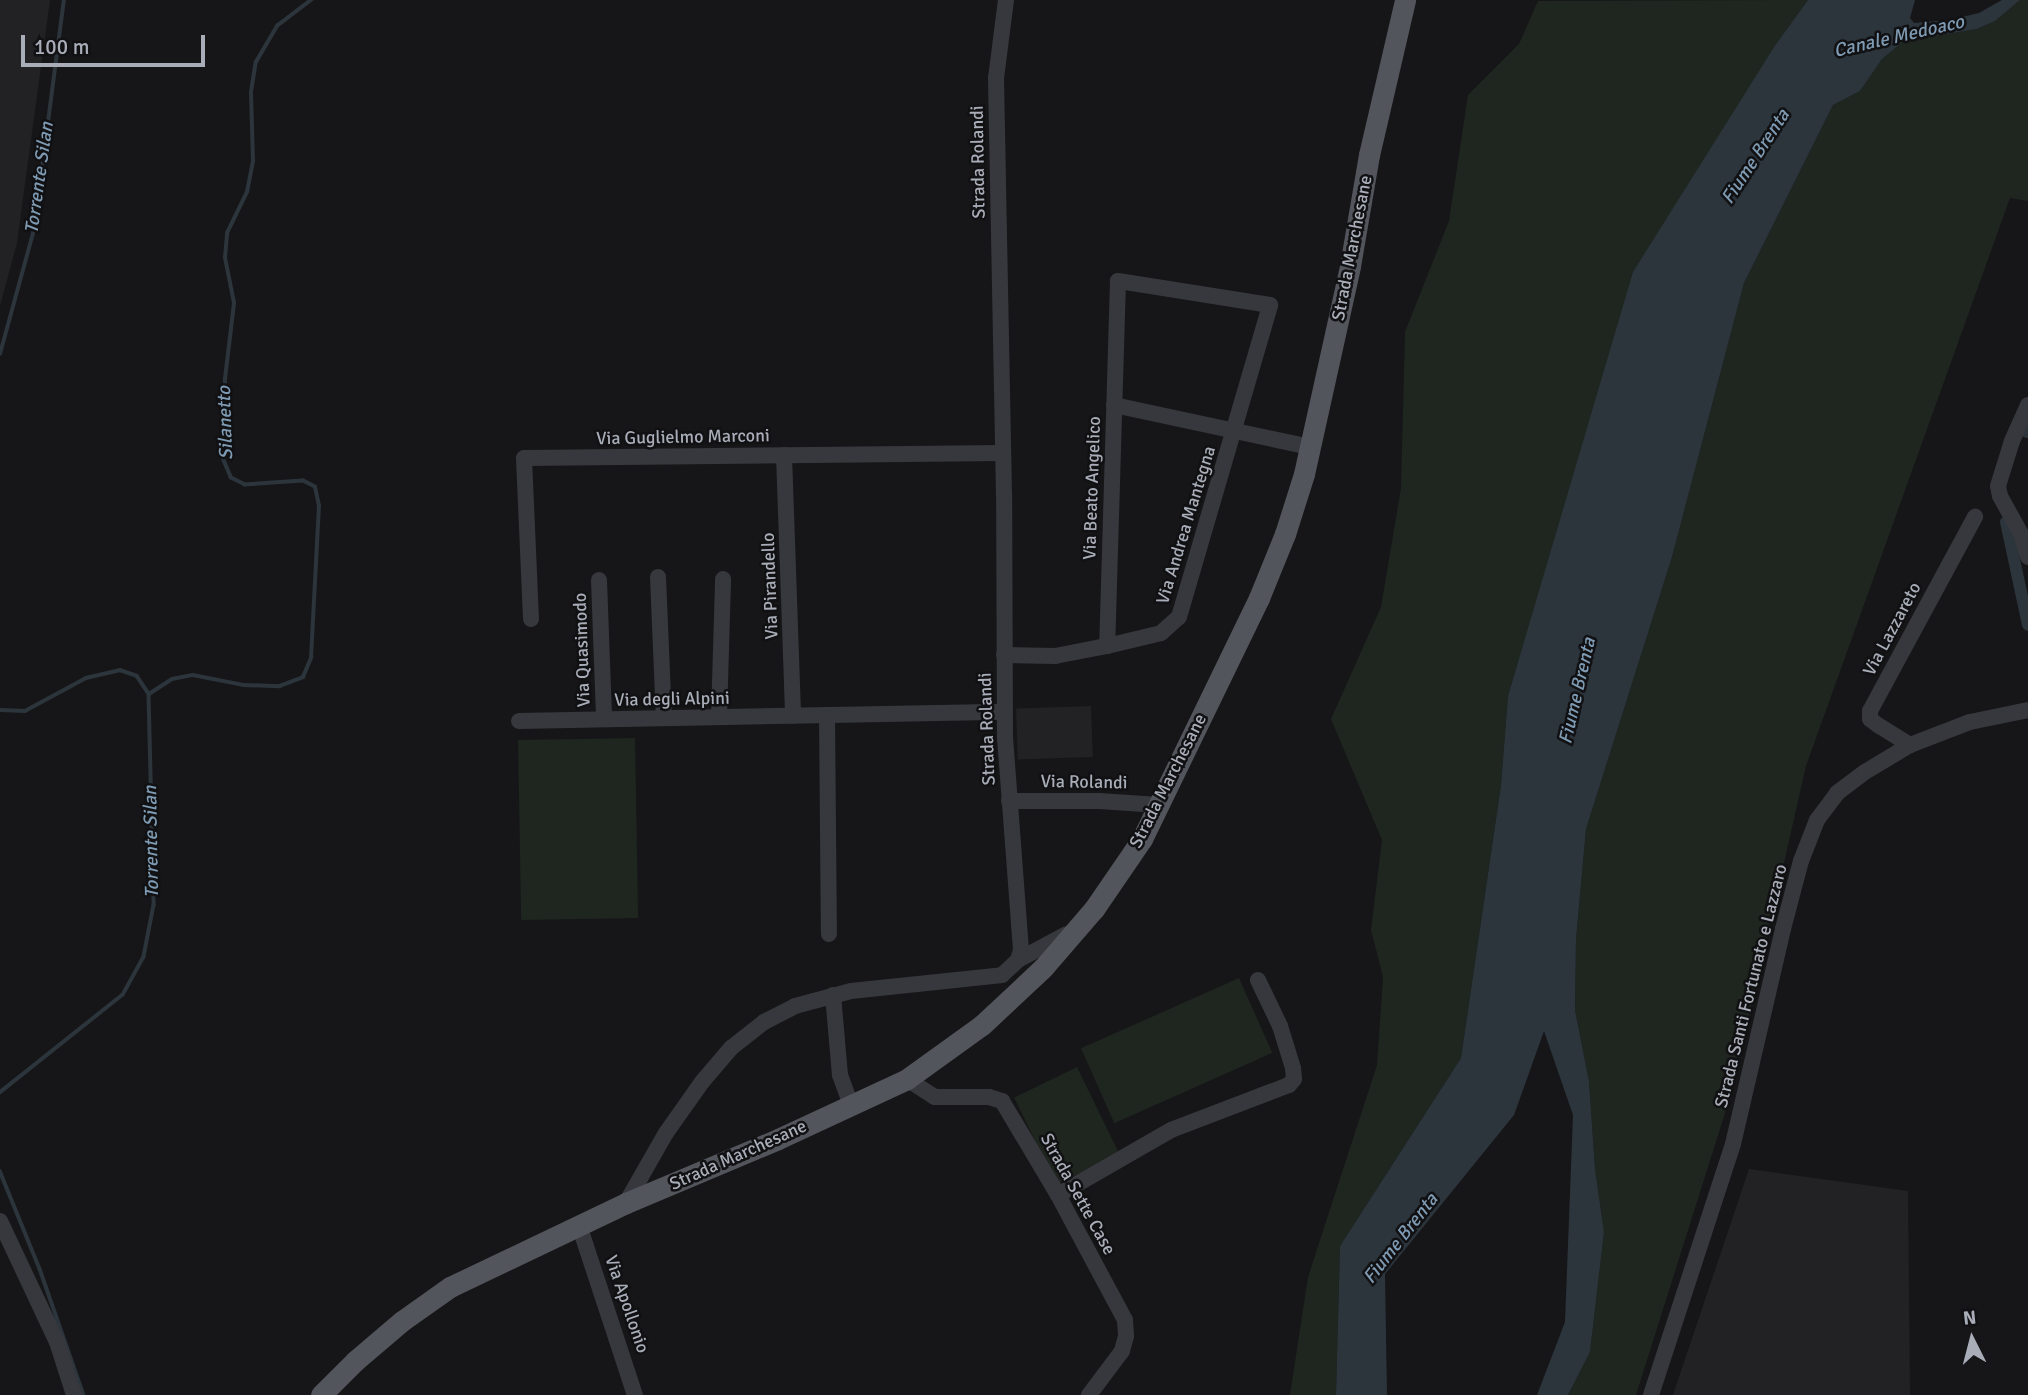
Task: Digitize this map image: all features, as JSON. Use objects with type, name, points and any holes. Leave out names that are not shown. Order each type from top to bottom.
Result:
[{"type":"main road","name":"Strada Marchesane","points":[[321,1395],[401,1321],[450,1287],[626,1203],[907,1079],[982,1025],[1043,968],[1078,927],[1142,839],[1259,598],[1289,522],[1310,447],[1405,0]]},
{"type":"street","name":"Strada Rolandi","points":[[1006,0],[996,78],[1005,712],[1021,950],[1018,960]]},
{"type":"street","name":"Via Andrea Mantegna","points":[[1004,656],[1055,656],[1107,646],[1161,633],[1179,617],[1270,305],[1118,281],[1114,405]]},
{"type":"street","name":"Via Beato Angelico","points":[[1107,646],[1114,405],[1310,447]]},
{"type":"street","points":[[2028,405],[2020,441],[1998,486],[2000,496],[2021,534],[2028,557]]},
{"type":"street","name":"Via Guglielmo Marconi","points":[[531,619],[524,458],[1003,453]]},
{"type":"street","name":"Via Pirandello","points":[[783,455],[793,716]]},
{"type":"street","name":"Via Lazzareto","points":[[1910,744],[1870,719],[1870,711],[1975,517]]},
{"type":"street","points":[[658,577],[664,718]]},
{"type":"street","points":[[719,717],[723,579]]},
{"type":"street","name":"Via Quasimodo","points":[[599,580],[604,719]]},
{"type":"street","name":"Strada Santi Fortunato e Lazzaro","points":[[1651,1395],[1734,1143],[1801,861],[1817,820],[1837,793],[1910,744],[1970,722],[2028,710]]},
{"type":"street","name":"Via degli Alpini","points":[[519,721],[1005,712]]},
{"type":"street","points":[[827,715],[828,933]]},
{"type":"street","name":"Via Rolandi","points":[[1009,801],[1099,800],[1159,805]]},
{"type":"street","points":[[626,1203],[666,1133],[731,1048],[764,1022],[795,1006],[833,995],[1002,975],[1018,960],[1078,927]]},
{"type":"street","points":[[1058,1195],[1171,1130],[1289,1085],[1294,1079],[1293,1068],[1280,1026],[1258,980]]},
{"type":"street","points":[[833,995],[840,1075],[850,1105]]},
{"type":"street","name":"Strada Sette Case","points":[[907,1079],[935,1097],[989,1097],[1002,1101],[1058,1195],[1125,1320],[1126,1336],[1122,1351],[1089,1395]]},
{"type":"street","points":[[0,1221],[53,1333],[74,1395]]},
{"type":"street","name":"Via Apollonio","points":[[579,1225],[635,1388],[635,1395]]},
{"type":"shaded area","points":[[0,0],[50,0],[17,243],[0,306]]},
{"type":"shaded area","points":[[1808,0],[1776,44],[1566,505],[1508,696],[1501,785],[1461,1058],[1340,1246],[1336,1395],[1290,1395],[1308,1277],[1377,1065],[1383,977],[1371,930],[1382,840],[1331,719],[1381,607],[1401,488],[1405,332],[1449,221],[1468,95],[1519,44],[1538,1]]},
{"type":"shaded area","points":[[2020,0],[2028,0],[2028,201],[2010,198],[1806,766],[1732,1091],[1636,1395],[1568,1395],[1590,1352],[1604,1232],[1595,1169],[1589,1081],[1575,1010],[1576,939],[1586,829],[1672,557],[1744,283],[1833,105],[1860,91],[1882,59],[1904,41],[1977,29],[1995,21]]},
{"type":"shaded area","points":[[1091,706],[1093,757],[1018,760],[1016,709]]},
{"type":"shaded area","points":[[635,738],[638,918],[521,920],[518,740]]},
{"type":"shaded area","points":[[1239,978],[1272,1053],[1114,1123],[1081,1048]]},
{"type":"shaded area","points":[[1077,1067],[1120,1154],[1057,1185],[1014,1098]]},
{"type":"shaded area","points":[[1749,1169],[1908,1191],[1910,1395],[1673,1395]]},
{"type":"water","points":[[1808,0],[1915,0],[1910,18],[1914,23],[1949,20],[1979,13],[2002,0],[2020,0],[1995,21],[1977,29],[1904,41],[1882,59],[1860,91],[1833,105],[1744,283],[1672,557],[1586,829],[1576,939],[1575,1010],[1589,1081],[1595,1169],[1604,1232],[1590,1352],[1568,1395],[1537,1395],[1565,1322],[1573,1115],[1544,1031],[1514,1115],[1385,1274],[1387,1395],[1336,1395],[1340,1246],[1461,1058],[1501,785],[1508,696],[1633,272],[1776,44]]},
{"type":"waterway","name":"Torrente Silan","points":[[0,354],[34,230],[64,0]]},
{"type":"waterway","name":"Silanetto","points":[[149,694],[172,679],[193,675],[244,685],[280,686],[303,677],[311,658],[319,506],[315,487],[303,481],[245,485],[231,478],[223,459],[225,379],[234,303],[225,258],[227,233],[247,192],[253,161],[251,92],[256,62],[277,26],[311,0]]},
{"type":"waterway","points":[[2006,522],[2028,625]]},
{"type":"waterway","name":"Torrente Silan","points":[[0,710],[25,711],[86,678],[120,670],[137,676],[149,694],[154,905],[144,957],[123,995],[0,1093]]},
{"type":"waterway","name":"Torrente Silan","points":[[0,1171],[40,1269],[84,1395]]},
{"type":"water label","name":"Canale Medoaco","points":[[1899,37]]},
{"type":"water label","name":"Fiume Brenta","points":[[1756,157]]},
{"type":"water label","name":"Fiume Brenta","points":[[1578,691]]},
{"type":"water label","name":"Fiume Brenta","points":[[1401,1239]]}]
